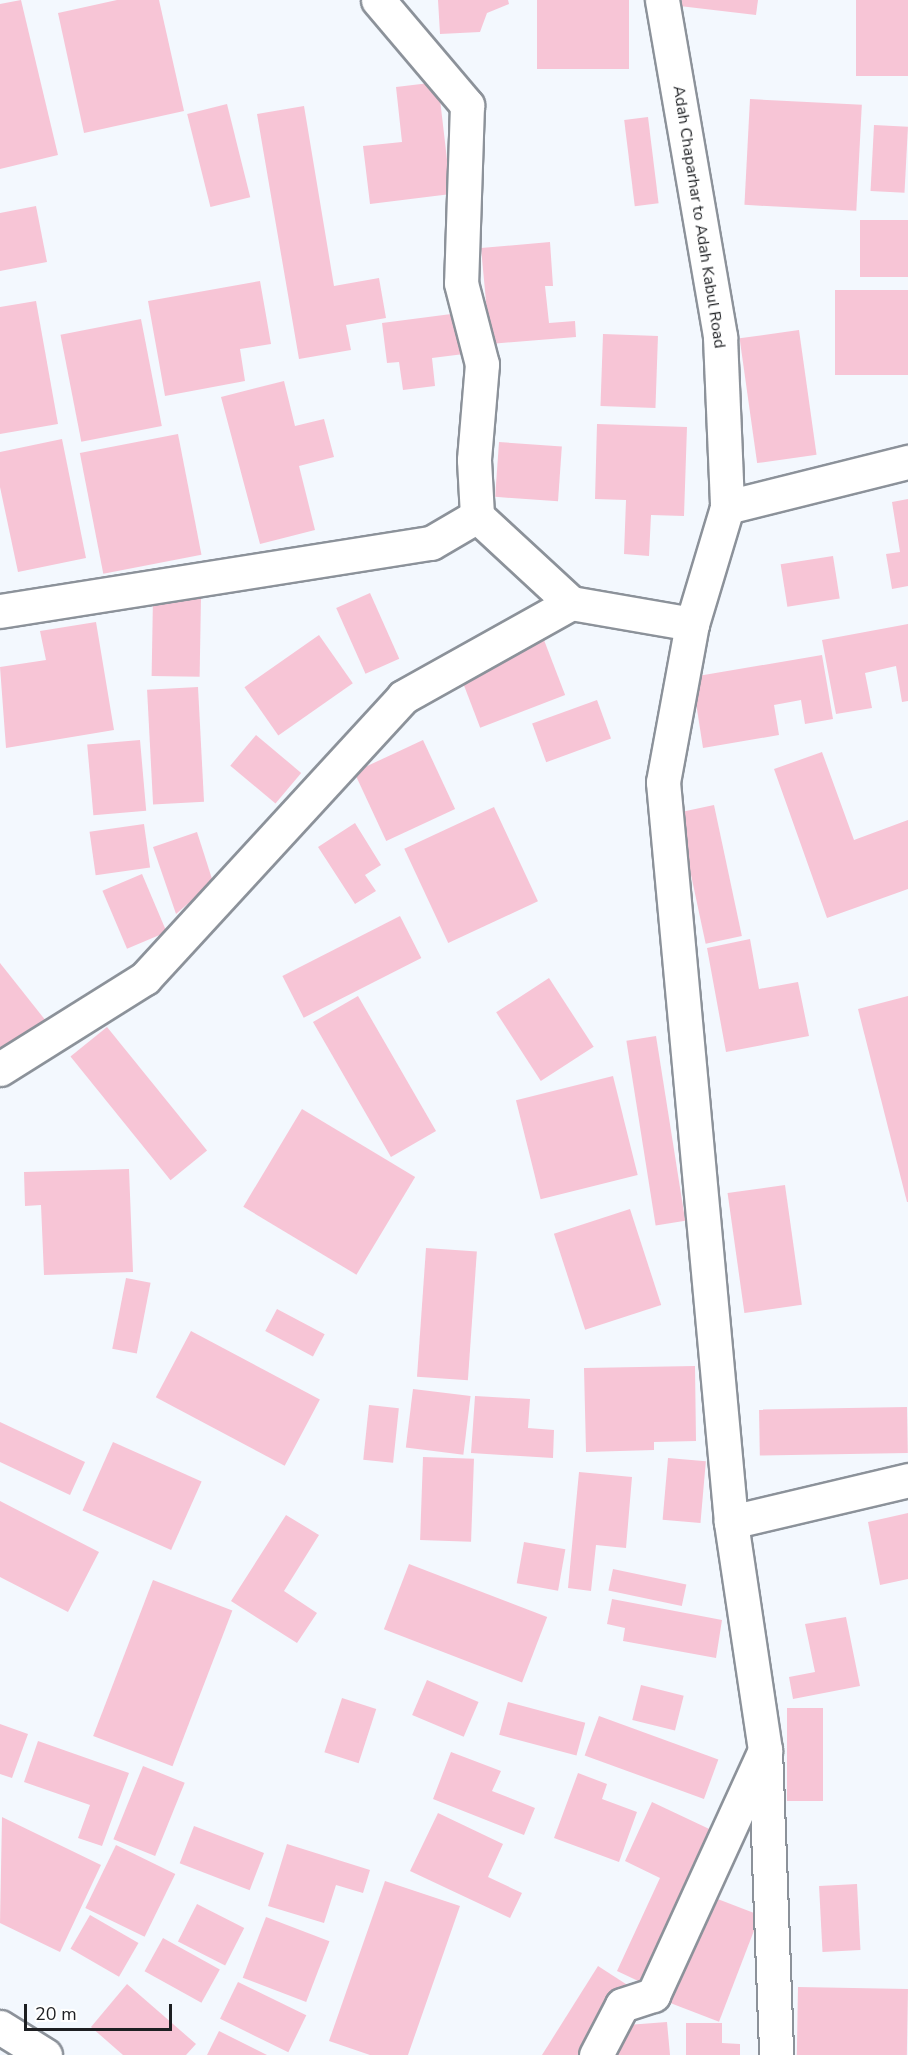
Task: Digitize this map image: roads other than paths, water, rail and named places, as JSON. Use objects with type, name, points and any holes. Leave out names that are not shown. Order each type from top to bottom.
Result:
[{"type":"street","points":[[378,0],[467,105],[461,283],[482,364],[474,460],[477,516],[571,603],[692,624]]},
{"type":"street","name":"Adah Chaparhar to Adah Kabul Road","points":[[662,0],[720,337],[727,507],[692,624],[663,783],[731,1522],[765,1750],[776,2055]]},
{"type":"street","points":[[727,507],[908,462]]},
{"type":"street","points":[[0,611],[431,543],[477,516]]},
{"type":"street","points":[[0,1069],[145,978],[403,697],[571,603]]},
{"type":"street","points":[[731,1522],[908,1480]]},
{"type":"street","points":[[596,2055],[622,2005],[653,1995],[765,1750]]},
{"type":"street","points":[[0,2027],[45,2055]]}]
